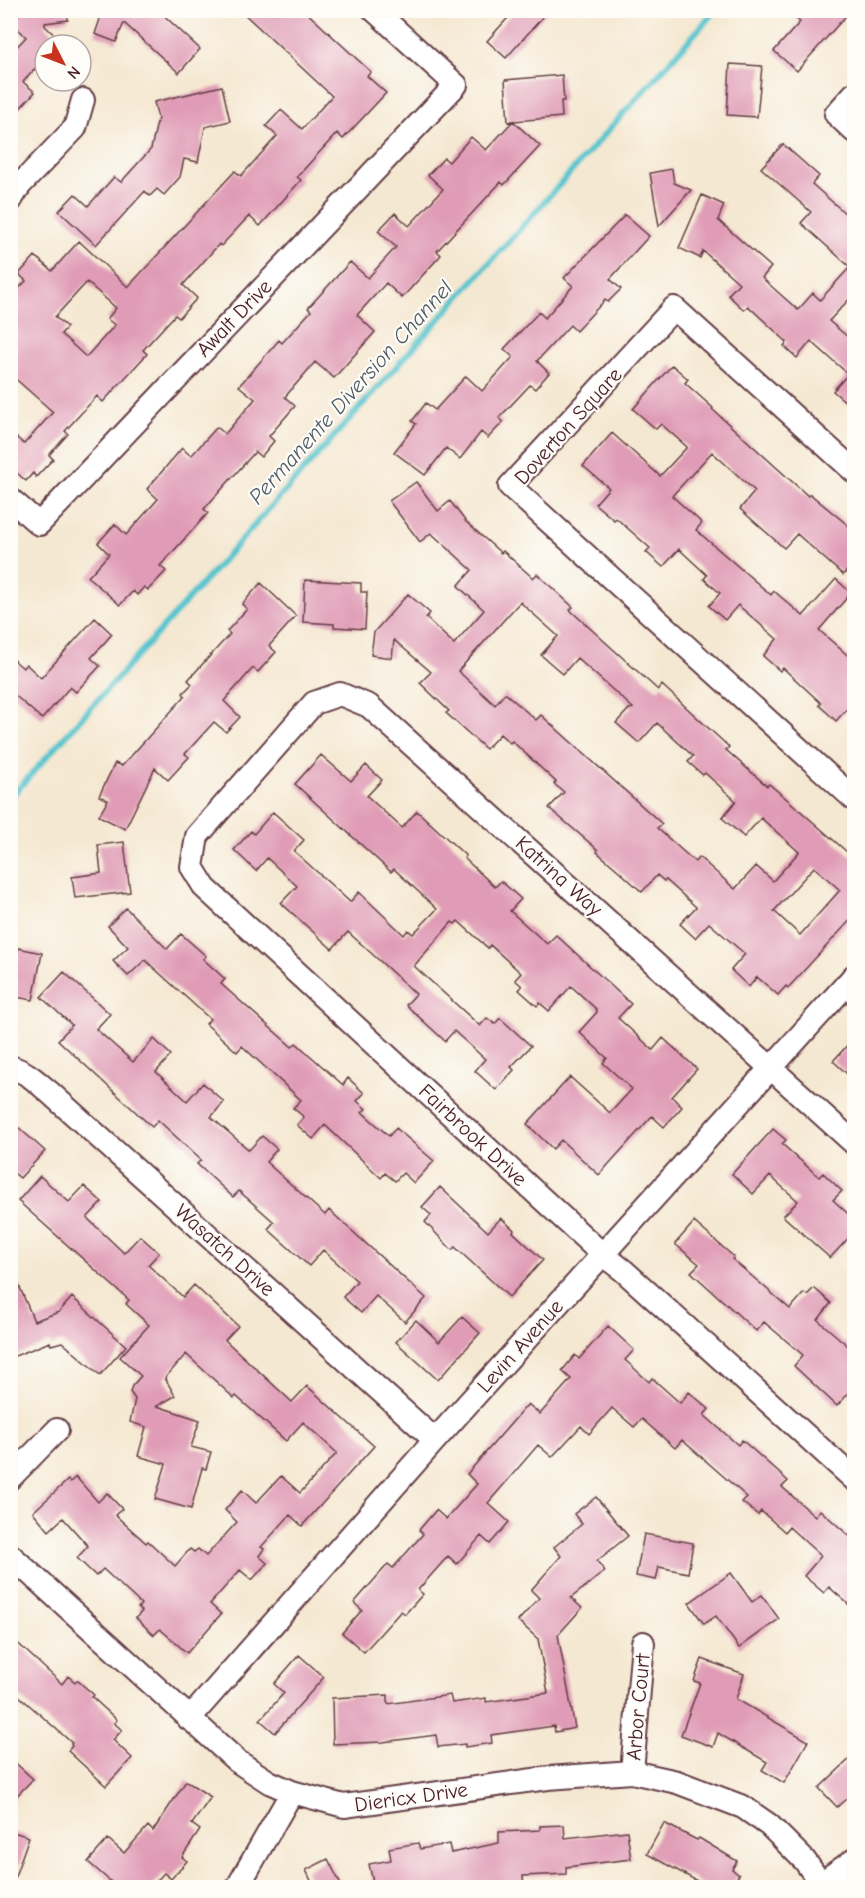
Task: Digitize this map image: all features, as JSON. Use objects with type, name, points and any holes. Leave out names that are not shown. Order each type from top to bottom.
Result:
[{"type":"street","name":"Awalt Drive","points":[[10,499],[39,524],[456,85],[374,10]]},
{"type":"street","points":[[855,94],[836,114],[855,131]]},
{"type":"street","points":[[14,188],[75,128],[83,100]]},
{"type":"street","name":"Doverton Square","points":[[855,471],[674,308],[510,486],[855,799]]},
{"type":"street","name":"Katrina Way","points":[[258,766],[314,704],[340,694],[369,706],[855,1143]]},
{"type":"street","name":"Fairbrook Drive","points":[[258,766],[197,836],[192,867],[205,888],[602,1254],[624,1270],[855,1479]]},
{"type":"street","name":"Levin Avenue","points":[[189,1719],[435,1440],[855,976]]},
{"type":"street","name":"Wasatch Drive","points":[[10,1067],[30,1076],[48,1091],[435,1440]]},
{"type":"street","points":[[10,1478],[57,1430]]},
{"type":"street","name":"Diericx Drive","points":[[10,1555],[189,1719],[253,1773],[292,1792],[344,1806],[548,1778],[632,1772],[677,1782],[743,1807],[769,1825],[805,1862],[822,1885]]},
{"type":"street","name":"Arbor Court","points":[[632,1772],[643,1643]]},
{"type":"street","points":[[237,1887],[292,1792]]},
{"type":"street","points":[[822,1885],[855,1860]]},
{"type":"building","points":[[23,10],[67,10],[68,20],[45,23],[52,33],[33,33],[33,71],[23,82],[34,93],[10,119],[10,54],[26,37],[17,28],[10,29],[10,24]]},
{"type":"building","points":[[103,10],[158,10],[200,49],[179,73],[124,23],[116,42],[95,34]]},
{"type":"building","points":[[240,10],[304,10],[371,72],[367,76],[386,93],[343,139],[337,133],[297,177],[301,180],[260,226],[249,216],[221,246],[219,244],[183,285],[197,298],[179,318],[175,315],[143,350],[147,354],[103,402],[97,396],[65,431],[68,434],[49,455],[53,459],[36,477],[33,473],[26,481],[10,467],[10,432],[24,444],[53,412],[10,374],[10,297],[26,281],[19,274],[35,256],[52,271],[79,241],[128,287],[235,171],[241,176],[277,136],[266,126],[281,110],[302,129],[332,96]],"holes":[[[87,282],[116,308],[107,319],[115,325],[86,357],[61,334],[67,327],[55,317]]]},
{"type":"building","points":[[515,10],[549,10],[506,58],[487,41]]},
{"type":"building","points":[[787,10],[851,10],[797,71],[774,51],[800,22]]},
{"type":"building","points":[[730,64],[762,66],[757,117],[727,115]]},
{"type":"building","points":[[562,75],[564,101],[561,101],[562,117],[508,122],[505,80]]},
{"type":"building","points":[[222,86],[230,121],[205,127],[198,162],[184,159],[180,177],[164,195],[157,189],[150,196],[145,191],[96,245],[59,211],[75,194],[88,206],[114,177],[121,182],[151,149],[158,118],[154,102]]},
{"type":"building","points":[[513,121],[540,146],[504,185],[501,182],[437,251],[441,255],[402,298],[386,283],[357,315],[375,332],[334,378],[315,362],[285,397],[295,406],[269,436],[274,441],[261,457],[255,452],[204,509],[208,513],[160,566],[166,571],[148,590],[144,587],[137,595],[133,591],[120,605],[88,577],[109,554],[98,543],[115,524],[126,535],[158,499],[147,489],[182,448],[191,456],[217,427],[225,434],[255,399],[239,386],[279,340],[282,343],[311,311],[308,308],[350,262],[368,278],[396,247],[378,231],[395,213],[409,226],[443,189],[428,175],[444,158],[449,162],[471,137],[486,150]]},
{"type":"building","points":[[783,144],[819,176],[812,184],[855,222],[855,293],[829,321],[855,343],[855,410],[833,391],[848,374],[811,341],[797,358],[784,346],[787,342],[748,306],[744,310],[728,295],[739,283],[703,251],[700,258],[679,248],[702,195],[724,205],[718,220],[771,267],[762,278],[798,310],[813,293],[820,300],[850,267],[801,223],[811,212],[761,168]]},
{"type":"building","points":[[672,169],[674,183],[691,190],[659,226],[650,173]]},
{"type":"building","points":[[625,215],[649,236],[610,279],[621,289],[608,302],[605,300],[576,331],[570,325],[537,361],[549,373],[535,389],[530,385],[499,418],[503,422],[488,438],[481,432],[460,459],[446,448],[425,475],[394,452],[416,424],[412,421],[426,403],[435,410],[466,376],[482,391],[513,357],[504,349],[539,312],[545,318],[573,286],[564,278]]},
{"type":"building","points":[[672,365],[688,379],[685,383],[712,409],[808,496],[810,494],[855,531],[855,562],[843,575],[797,534],[784,548],[740,509],[755,491],[712,452],[672,496],[702,523],[696,530],[771,595],[774,591],[803,616],[836,579],[851,593],[819,630],[855,662],[855,700],[836,721],[819,705],[821,703],[783,668],[780,671],[763,656],[777,639],[738,605],[725,620],[709,606],[720,593],[704,579],[707,575],[679,549],[663,567],[646,552],[650,548],[616,518],[614,520],[595,504],[609,488],[583,466],[612,433],[660,476],[687,447],[661,424],[656,429],[633,409]]},
{"type":"building","points":[[416,482],[438,511],[450,501],[466,522],[501,553],[503,551],[533,578],[537,574],[573,607],[570,610],[658,690],[662,685],[729,747],[726,750],[767,786],[769,784],[788,800],[855,859],[855,915],[788,988],[786,986],[778,995],[757,977],[749,987],[731,970],[745,954],[709,923],[695,938],[680,924],[696,907],[666,880],[664,881],[657,875],[642,892],[597,852],[598,850],[549,808],[564,792],[554,784],[556,782],[512,741],[510,743],[500,734],[486,749],[446,713],[449,711],[420,683],[431,672],[394,640],[392,658],[371,655],[374,632],[408,594],[430,613],[426,618],[454,644],[484,610],[458,586],[472,570],[431,533],[420,542],[389,501]],"holes":[[[520,602],[558,636],[541,655],[563,674],[577,658],[633,708],[629,709],[616,723],[639,743],[657,723],[693,756],[688,762],[703,775],[705,773],[736,801],[722,818],[744,837],[761,818],[799,852],[773,881],[756,866],[735,889],[699,857],[695,862],[657,828],[662,824],[541,715],[536,720],[505,693],[495,705],[458,671]],[[814,867],[840,890],[800,935],[774,911]]]},
{"type":"building","points":[[305,580],[361,583],[361,592],[367,592],[365,629],[303,622]]},
{"type":"building","points":[[261,583],[296,616],[269,646],[276,652],[258,672],[253,668],[224,701],[240,717],[226,732],[214,722],[185,754],[189,757],[168,780],[155,768],[125,829],[99,816],[108,800],[99,796],[115,763],[122,766],[185,696],[183,693],[192,684],[188,680],[230,634],[227,631],[247,609],[242,604]]},
{"type":"building","points":[[95,618],[112,634],[91,658],[100,666],[76,692],[70,687],[42,719],[10,691],[10,657],[23,668],[26,664],[41,678]]},
{"type":"building","points":[[321,755],[351,781],[366,765],[382,780],[367,796],[402,828],[417,811],[466,856],[464,858],[495,887],[501,881],[521,899],[510,911],[547,944],[556,935],[631,1004],[618,1018],[653,1050],[663,1038],[697,1069],[672,1097],[682,1107],[664,1127],[652,1116],[599,1175],[561,1140],[553,1149],[527,1124],[570,1077],[610,1113],[632,1089],[603,1063],[607,1058],[579,1032],[597,1012],[571,986],[549,1011],[540,1003],[537,1006],[519,990],[522,986],[515,980],[521,973],[490,945],[488,948],[458,921],[455,924],[452,922],[414,966],[480,1026],[487,1018],[495,1024],[500,1018],[531,1046],[511,1067],[514,1070],[496,1090],[475,1071],[485,1059],[454,1031],[445,1041],[406,1005],[416,994],[348,932],[332,949],[281,903],[297,886],[267,858],[256,871],[234,850],[251,831],[254,834],[273,812],[304,840],[294,851],[350,902],[359,892],[404,935],[408,930],[413,934],[437,909],[394,869],[391,872],[295,784]]},
{"type":"building","points":[[124,842],[130,892],[75,898],[72,877],[101,873],[98,845]]},
{"type":"building","points":[[126,908],[167,949],[181,934],[206,956],[203,959],[225,979],[221,984],[292,1047],[296,1043],[343,1085],[348,1078],[364,1093],[357,1101],[366,1109],[362,1112],[389,1136],[396,1128],[434,1161],[414,1183],[403,1173],[395,1181],[385,1173],[381,1178],[325,1125],[313,1139],[297,1125],[304,1117],[293,1108],[301,1100],[242,1046],[237,1052],[206,1024],[210,1019],[145,960],[128,976],[113,961],[128,947],[108,926]]},
{"type":"building","points":[[18,948],[42,953],[33,1000],[10,996],[10,961],[16,962]]},
{"type":"building","points":[[64,972],[110,1014],[96,1029],[133,1062],[154,1039],[171,1055],[156,1072],[187,1101],[203,1083],[224,1102],[211,1117],[249,1150],[262,1136],[277,1149],[266,1162],[325,1215],[329,1210],[426,1298],[405,1322],[376,1296],[361,1313],[343,1297],[357,1281],[323,1250],[309,1266],[268,1229],[274,1222],[239,1191],[233,1197],[197,1164],[201,1160],[158,1120],[152,1127],[58,1040],[72,1025],[41,997]]},
{"type":"building","points":[[855,1037],[855,1081],[833,1061]]},
{"type":"building","points":[[10,1120],[45,1151],[20,1178],[10,1170]]},
{"type":"building","points":[[773,1129],[786,1140],[782,1144],[819,1177],[823,1173],[842,1191],[833,1200],[855,1220],[855,1231],[830,1258],[783,1216],[798,1201],[770,1176],[753,1194],[732,1174]]},
{"type":"building","points":[[40,1176],[69,1202],[84,1186],[102,1202],[87,1218],[124,1253],[140,1236],[159,1253],[148,1265],[183,1297],[194,1285],[238,1326],[225,1340],[292,1402],[307,1386],[374,1446],[302,1526],[290,1515],[261,1547],[264,1549],[259,1556],[267,1563],[252,1580],[240,1570],[210,1604],[221,1614],[187,1653],[160,1629],[154,1635],[136,1618],[142,1611],[138,1608],[141,1604],[103,1569],[96,1576],[77,1558],[88,1546],[63,1518],[49,1531],[33,1512],[68,1480],[70,1482],[76,1477],[98,1502],[107,1493],[122,1509],[115,1515],[175,1566],[190,1549],[194,1552],[198,1549],[206,1556],[237,1522],[225,1510],[242,1490],[256,1503],[281,1476],[300,1493],[337,1453],[303,1422],[286,1441],[186,1354],[165,1378],[175,1396],[157,1406],[200,1420],[191,1447],[211,1452],[206,1469],[202,1468],[191,1509],[155,1499],[166,1464],[138,1456],[146,1427],[130,1422],[135,1399],[130,1392],[141,1376],[120,1357],[149,1325],[126,1304],[129,1300],[18,1201]]},
{"type":"building","points":[[440,1187],[488,1232],[501,1218],[543,1260],[509,1297],[455,1247],[452,1250],[425,1222],[431,1215],[422,1207]]},
{"type":"building","points":[[694,1222],[734,1257],[732,1259],[790,1309],[804,1293],[807,1295],[814,1288],[831,1303],[818,1320],[855,1352],[855,1386],[837,1406],[794,1366],[803,1355],[764,1322],[756,1331],[691,1272],[699,1264],[675,1244]]},
{"type":"building","points":[[10,1264],[34,1321],[59,1312],[72,1297],[126,1346],[100,1375],[62,1342],[51,1345],[50,1342],[10,1358]]},
{"type":"building","points":[[462,1317],[480,1333],[438,1380],[396,1342],[416,1320],[439,1342]]},
{"type":"building","points":[[608,1326],[634,1350],[625,1360],[649,1382],[652,1378],[680,1403],[689,1392],[709,1409],[704,1415],[738,1445],[742,1440],[788,1481],[782,1487],[815,1516],[820,1510],[855,1541],[855,1610],[829,1587],[824,1593],[804,1576],[821,1556],[789,1527],[785,1532],[761,1511],[758,1515],[742,1502],[747,1497],[682,1440],[675,1448],[642,1419],[634,1427],[612,1408],[589,1434],[581,1426],[552,1457],[538,1445],[488,1503],[509,1522],[490,1544],[481,1536],[457,1564],[448,1556],[418,1590],[423,1594],[405,1614],[401,1611],[364,1652],[342,1633],[362,1610],[354,1603],[388,1564],[393,1568],[423,1534],[419,1530],[436,1510],[446,1519],[477,1484],[467,1474],[528,1404],[540,1414],[571,1379],[562,1371],[575,1355],[579,1359]]},
{"type":"building","points":[[596,1497],[628,1536],[597,1561],[605,1571],[571,1598],[582,1608],[558,1635],[575,1728],[555,1732],[554,1726],[491,1735],[492,1743],[465,1747],[465,1744],[438,1747],[436,1735],[383,1742],[333,1744],[332,1698],[388,1695],[388,1704],[450,1695],[452,1703],[486,1698],[486,1702],[548,1693],[538,1639],[518,1621],[539,1598],[531,1590],[561,1556],[554,1547],[582,1524],[574,1514]]},
{"type":"building","points":[[644,1534],[693,1543],[688,1573],[659,1567],[656,1580],[636,1576]]},
{"type":"building","points":[[731,1573],[752,1602],[762,1595],[779,1619],[739,1648],[716,1616],[704,1624],[689,1603]]},
{"type":"building","points":[[10,1636],[62,1684],[68,1676],[75,1682],[77,1680],[117,1720],[114,1723],[122,1730],[113,1740],[132,1758],[106,1786],[68,1751],[72,1743],[10,1688]]},
{"type":"building","points":[[299,1655],[324,1677],[275,1733],[260,1720],[284,1693],[274,1684]]},
{"type":"building","points":[[702,1659],[744,1674],[736,1699],[808,1741],[784,1783],[762,1770],[767,1762],[718,1733],[713,1747],[681,1735],[700,1683],[694,1681]]},
{"type":"building","points":[[855,1754],[855,1791],[837,1807],[819,1788]]},
{"type":"building","points":[[10,1758],[33,1779],[10,1803]]},
{"type":"building","points":[[186,1781],[211,1797],[192,1824],[200,1830],[182,1857],[187,1861],[171,1879],[164,1873],[151,1887],[117,1887],[88,1862],[108,1839],[124,1853],[148,1826],[153,1831]]},
{"type":"building","points":[[664,1823],[697,1840],[699,1838],[737,1861],[732,1869],[739,1875],[729,1887],[708,1887],[647,1854]]},
{"type":"building","points":[[564,1825],[565,1838],[627,1831],[631,1859],[566,1867],[566,1874],[523,1876],[524,1887],[374,1887],[369,1864],[391,1860],[389,1848],[418,1843],[420,1849],[449,1844],[451,1853],[499,1843],[499,1832],[540,1830],[540,1826]]},
{"type":"building","points":[[10,1831],[29,1837],[13,1882],[10,1881]]},
{"type":"building","points":[[328,1859],[342,1887],[314,1887],[306,1870]]},
{"type":"waterway","name":"Permanente Diversion Channel","points":[[10,798],[716,10]]}]
